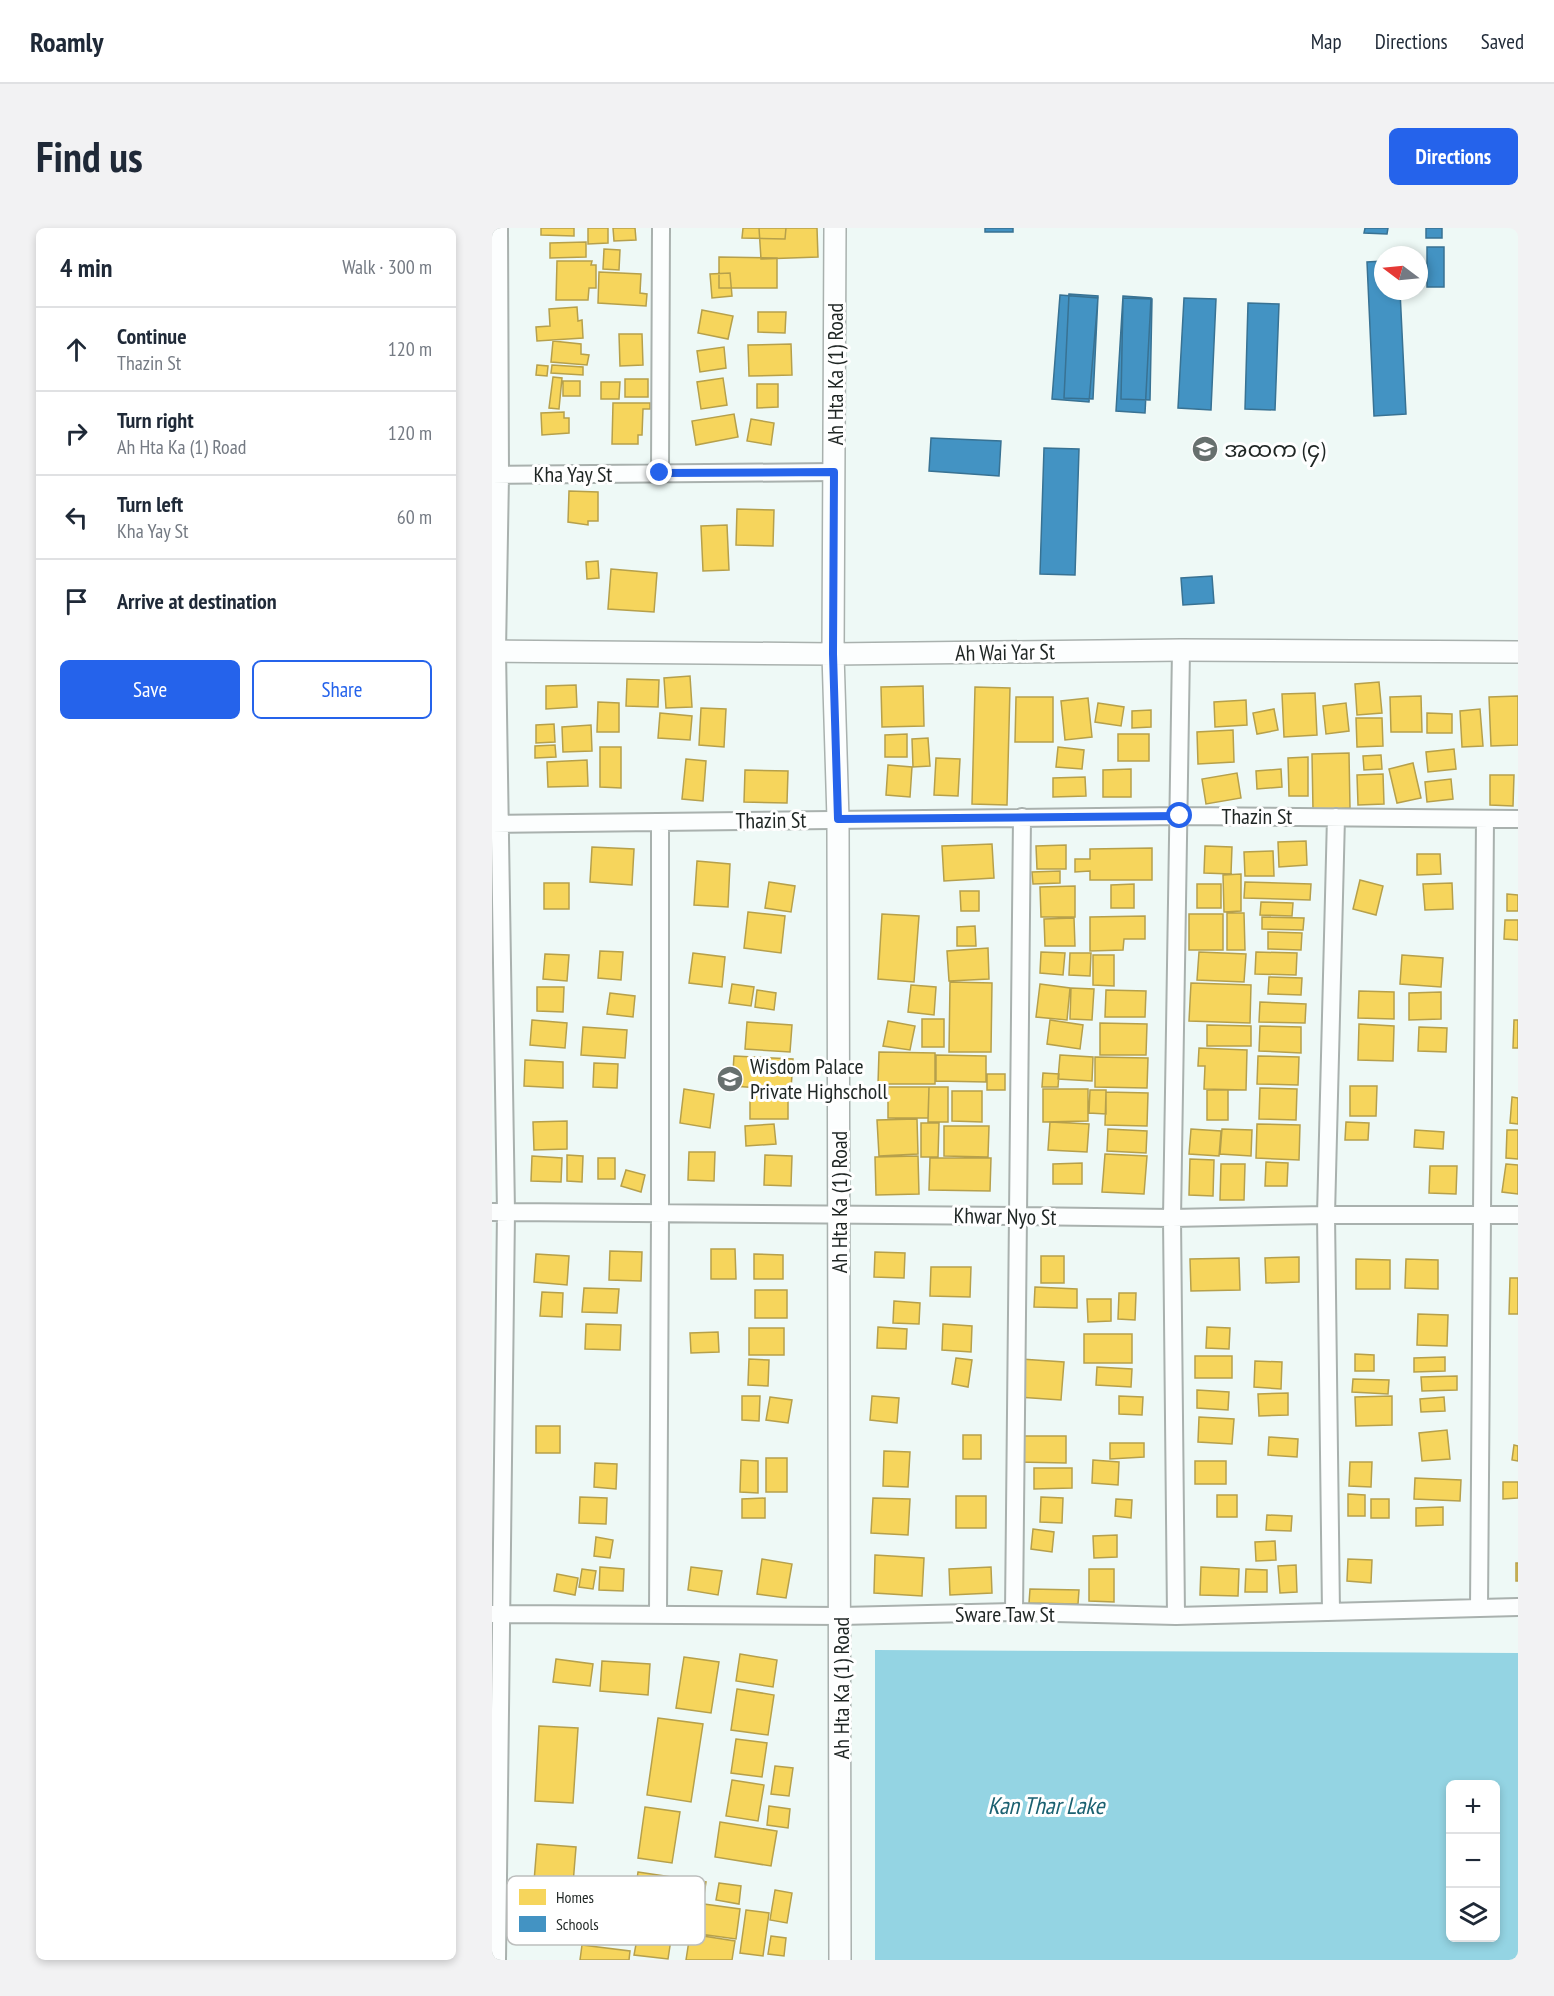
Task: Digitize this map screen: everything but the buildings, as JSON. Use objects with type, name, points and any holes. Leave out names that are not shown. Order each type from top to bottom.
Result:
[{"type":"street","points":[[497,1960],[496,1614],[499,1212],[495,651],[499,228]]},
{"type":"street","points":[[660,473],[661,228]]},
{"type":"street","name":"Ah Hta Ka (1) Road","points":[[836,228],[833,654],[838,819],[840,1960]]},
{"type":"street","name":"Kha Yay St","points":[[496,475],[834,472]]},
{"type":"street","points":[[1176,1616],[1172,1218],[1181,650]]},
{"type":"street","name":"Ah Wai Yar St","points":[[495,651],[833,654],[1181,650],[1518,652]]},
{"type":"street","name":"Thazin St","points":[[496,824],[1180,816],[1518,819]]},
{"type":"street","points":[[1014,1612],[1022,817]]},
{"type":"street","points":[[1331,1612],[1326,1215],[1336,817]]},
{"type":"street","points":[[1479,1608],[1485,819]]},
{"type":"street","points":[[658,1615],[660,822]]},
{"type":"street","name":"Khwar Nyo St","points":[[499,1212],[1172,1218],[1518,1215]]},
{"type":"street","name":"Sware Taw St","points":[[496,1614],[841,1616],[1014,1612],[1176,1616],[1518,1607]]},
{"type":"water","name":"Kan Thar Lake","points":[[875,1650],[1518,1653],[1518,1960],[875,1960]]},
{"type":"place","name":"အထက (၄)","points":[[1205,449]]},
{"type":"place","name":"Wisdom Palace Private Highscholl","points":[[730,1079]]},
{"type":"route","points":[[660,473],[834,472],[833,654],[838,819],[1180,816]]}]
